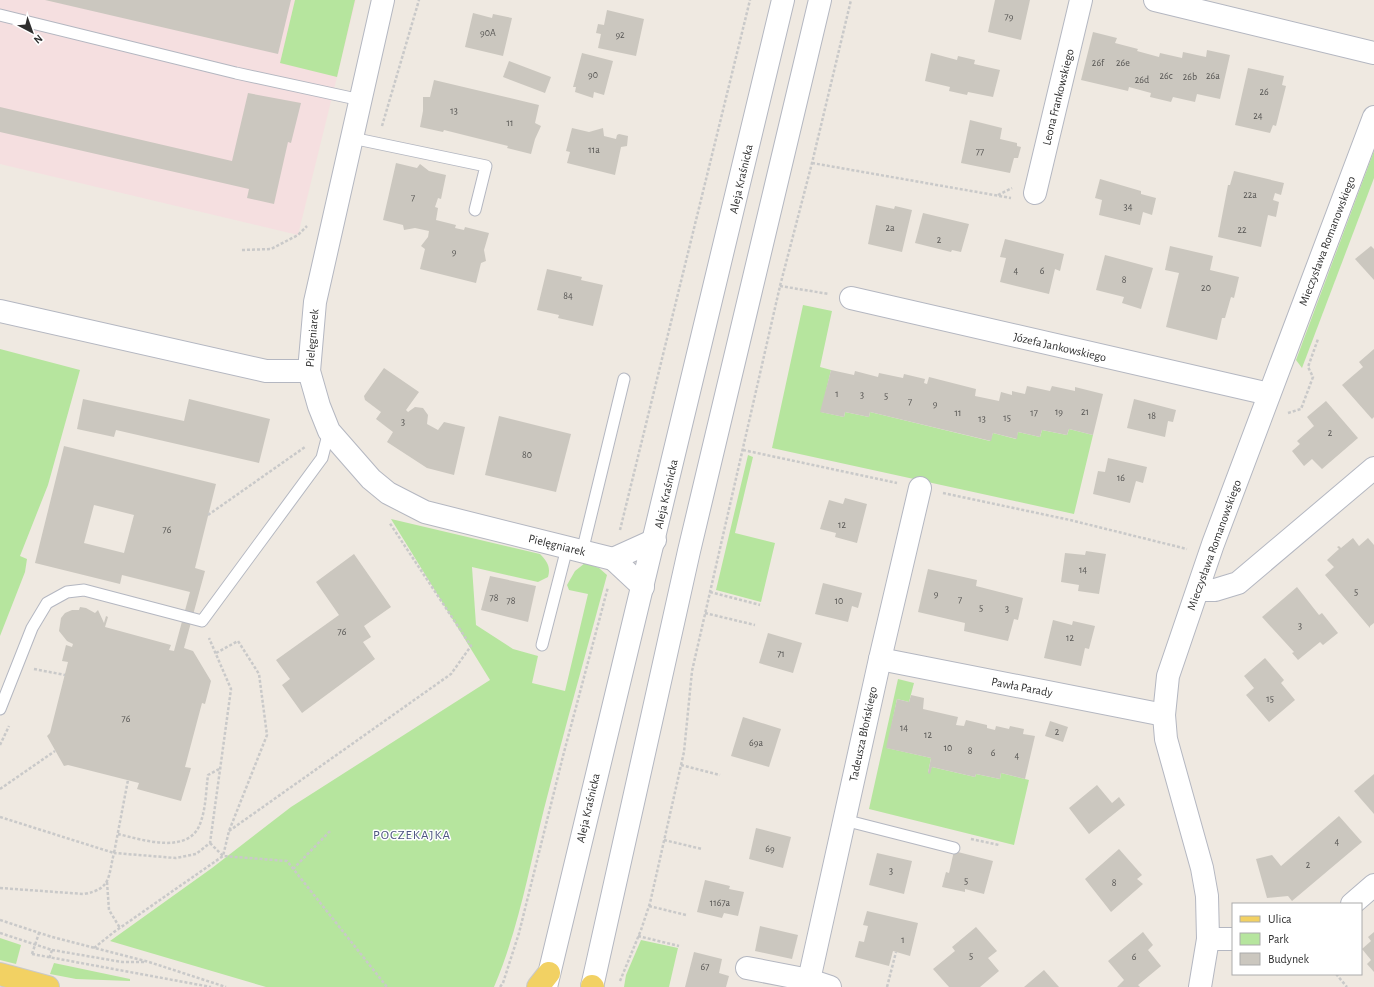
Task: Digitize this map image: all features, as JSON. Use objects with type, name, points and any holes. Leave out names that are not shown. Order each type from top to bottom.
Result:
[{"type":"main road","points":[[0,974],[45,986]]},
{"type":"street","name":"Pielęgniarek","points":[[383,0],[315,302],[309,371],[318,406],[329,431],[356,464],[383,489],[425,512],[613,559]]},
{"type":"street","name":"Aleja Kraśnicka","points":[[544,982],[643,587],[783,0]]},
{"type":"street","points":[[592,987],[689,551],[820,0]]},
{"type":"street","name":"Leona Frankowskiego","points":[[1034,193],[1081,0]]},
{"type":"street","points":[[1155,0],[1374,53]]},
{"type":"street","name":"Mieczysława Romanowskiego","points":[[1200,987],[1208,939],[1207,896],[1202,868],[1166,739],[1164,715],[1168,676],[1171,664],[1269,394],[1374,117]]},
{"type":"street","name":"Józefa Jankowskiego","points":[[851,298],[1269,394]]},
{"type":"street","points":[[0,311],[266,371],[309,371]]},
{"type":"street","points":[[1198,590],[1215,590],[1238,583],[1374,468]]},
{"type":"street","name":"Tadeusza Błońskiego","points":[[809,980],[880,659],[920,488]]},
{"type":"street","points":[[643,587],[613,559],[654,540]]},
{"type":"street","name":"Pawła Parady","points":[[880,659],[1164,715]]},
{"type":"street","points":[[1353,903],[1374,886]]},
{"type":"street","points":[[1208,939],[1232,940]]},
{"type":"street","points":[[747,968],[809,980],[830,987]]},
{"type":"lane","points":[[0,15],[236,73],[361,100]]},
{"type":"lane","points":[[352,138],[486,166],[475,210]]},
{"type":"lane","points":[[542,645],[574,550],[624,379]]},
{"type":"lane","points":[[0,709],[32,628],[47,603],[66,592],[84,590],[202,621],[322,458],[329,431]]},
{"type":"lane","points":[[844,820],[954,848]]},
{"type":"path","points":[[378,144],[385,114],[419,0]]},
{"type":"path","points":[[500,987],[503,983],[519,933],[563,756],[607,592],[613,559],[750,0]]},
{"type":"path","points":[[618,984],[649,906],[684,752],[692,671],[780,286],[812,163],[850,0]]},
{"type":"path","points":[[812,163],[1012,198]]},
{"type":"path","points":[[242,250],[272,249],[298,235],[310,223]]},
{"type":"path","points":[[780,286],[851,298]]},
{"type":"path","points":[[1287,414],[1301,409],[1313,377],[1308,367],[1321,332]]},
{"type":"path","points":[[208,515],[329,431]]},
{"type":"path","points":[[743,450],[1070,520],[1188,549]]},
{"type":"path","points":[[229,831],[451,674],[471,646],[388,521]]},
{"type":"path","points":[[710,592],[760,605]]},
{"type":"path","points":[[705,613],[755,625]]},
{"type":"path","points":[[0,817],[114,853],[176,858],[196,854],[210,843],[231,689],[202,621]]},
{"type":"path","points":[[94,948],[223,856],[229,831],[267,735],[260,674],[238,641],[216,653]]},
{"type":"path","points":[[0,789],[55,750]]},
{"type":"path","points":[[681,765],[720,775]]},
{"type":"path","points":[[118,834],[141,840],[175,843],[192,837],[201,822],[208,775],[221,768]]},
{"type":"path","points":[[120,928],[109,910],[107,882],[128,780]]},
{"type":"path","points":[[293,869],[330,831]]},
{"type":"path","points":[[664,840],[702,849]]},
{"type":"path","points":[[210,843],[223,856],[287,862],[387,987]]},
{"type":"path","points":[[0,888],[84,894],[97,892],[107,882]]},
{"type":"path","points":[[649,906],[686,915]]},
{"type":"path","points":[[0,920],[94,948],[149,962],[226,987]]},
{"type":"path","points":[[0,933],[52,950],[122,962],[149,962]]},
{"type":"path","points":[[638,936],[679,946]]},
{"type":"path","points":[[45,986],[49,958],[52,950]]},
{"type":"path","points":[[887,987],[896,952]]},
{"type":"path","points":[[32,954],[211,987]]},
{"type":"path","points":[[1337,975],[1347,987]]},
{"type":"shaded area","points":[[0,0],[356,0],[298,235],[0,164]]},
{"type":"green space","points":[[295,0],[355,0],[337,77],[280,63]]},
{"type":"green space","points":[[1374,151],[1374,178],[1302,368],[1296,360]]},
{"type":"green space","points":[[803,305],[832,311],[820,367],[831,370],[821,412],[844,417],[845,412],[869,417],[870,412],[990,441],[993,433],[1016,439],[1018,432],[1040,437],[1042,430],[1067,435],[1069,429],[1093,435],[1074,514],[772,448]]},
{"type":"green space","points":[[0,349],[80,370],[48,485],[20,556],[27,559],[25,572],[0,636]]},
{"type":"green space","points":[[748,455],[753,457],[735,533],[775,543],[761,602],[716,590]]},
{"type":"green space","points":[[391,519],[540,554],[548,564],[549,573],[548,577],[538,582],[472,567],[476,625],[513,649],[538,656],[532,683],[565,691],[588,594],[569,590],[567,585],[575,571],[585,563],[599,568],[607,575],[544,809],[510,944],[494,987],[266,987],[110,941],[212,868],[291,807],[490,680]]},
{"type":"green space","points":[[898,679],[914,683],[909,702],[897,699],[887,748],[931,758],[928,773],[932,767],[975,777],[976,774],[1000,779],[1001,773],[1029,780],[1014,845],[869,809]]},
{"type":"green space","points":[[0,938],[21,945],[16,964],[0,960]]},
{"type":"green space","points":[[641,940],[678,948],[669,987],[624,987],[626,975]]},
{"type":"green space","points":[[54,963],[130,979],[130,981],[76,979],[50,974]]},
{"type":"building","points":[[45,0],[291,0],[278,54]]},
{"type":"building","points":[[995,0],[1030,0],[1021,40],[988,32]]},
{"type":"building","points":[[607,10],[644,19],[636,56],[598,48],[601,34],[596,33],[598,24],[604,25]]},
{"type":"building","points":[[473,13],[492,18],[493,14],[512,18],[503,56],[465,47]]},
{"type":"building","points":[[1093,32],[1117,38],[1115,43],[1138,49],[1137,51],[1159,57],[1160,53],[1182,58],[1183,52],[1206,57],[1207,50],[1230,55],[1220,99],[1197,94],[1195,102],[1173,97],[1171,102],[1150,97],[1151,93],[1129,87],[1128,91],[1081,80]]},
{"type":"building","points":[[582,53],[613,61],[604,95],[594,92],[593,98],[575,92],[576,87],[573,87]]},
{"type":"building","points":[[931,53],[957,60],[958,56],[975,60],[974,64],[1000,70],[993,97],[968,92],[967,95],[949,91],[950,87],[925,81]]},
{"type":"building","points":[[509,61],[551,77],[545,93],[503,77]]},
{"type":"building","points":[[1248,68],[1284,76],[1282,85],[1286,86],[1276,126],[1273,125],[1270,133],[1235,125]]},
{"type":"building","points":[[434,80],[539,105],[535,123],[541,126],[535,139],[531,154],[507,148],[508,146],[444,130],[443,132],[420,127],[423,111],[423,97],[430,97]]},
{"type":"building","points":[[248,93],[301,103],[291,143],[288,142],[274,204],[247,198],[249,189],[0,132],[0,107],[232,161]]},
{"type":"building","points":[[970,120],[1002,128],[1000,139],[1017,143],[1017,146],[1021,147],[1018,158],[1014,158],[1010,173],[961,163]]},
{"type":"building","points":[[572,128],[589,132],[603,128],[604,136],[616,139],[617,135],[619,134],[628,136],[627,146],[621,147],[615,175],[567,163],[570,152],[566,151]]},
{"type":"building","points":[[396,163],[417,168],[420,164],[429,171],[446,175],[441,199],[438,198],[435,207],[438,208],[436,220],[456,225],[455,228],[464,230],[465,227],[489,233],[484,250],[486,261],[481,263],[476,283],[420,269],[425,249],[421,246],[428,237],[429,231],[415,228],[404,230],[403,225],[383,220]]},
{"type":"building","points":[[1234,171],[1284,183],[1281,195],[1275,193],[1273,200],[1279,202],[1276,217],[1268,215],[1261,247],[1218,237],[1228,185],[1230,185]]},
{"type":"building","points":[[1100,179],[1141,191],[1141,194],[1156,198],[1152,215],[1143,212],[1140,225],[1099,215],[1102,200],[1095,198]]},
{"type":"building","points":[[876,205],[894,209],[895,206],[912,210],[902,252],[868,244]]},
{"type":"building","points":[[923,213],[969,224],[961,252],[952,250],[951,252],[915,243]]},
{"type":"building","points":[[1005,239],[1064,254],[1060,271],[1055,269],[1049,294],[1000,282],[1006,258],[1000,257]]},
{"type":"building","points":[[1170,246],[1213,256],[1210,270],[1239,277],[1234,298],[1231,297],[1225,318],[1222,318],[1217,340],[1166,327],[1179,273],[1165,270]]},
{"type":"building","points":[[1371,246],[1374,249],[1374,280],[1355,259]]},
{"type":"building","points":[[1105,255],[1153,268],[1141,309],[1122,303],[1124,297],[1096,290]]},
{"type":"building","points":[[547,269],[582,277],[581,280],[603,285],[593,326],[558,318],[559,315],[537,310]]},
{"type":"building","points":[[1374,349],[1374,417],[1372,419],[1342,385],[1363,367],[1359,362]]},
{"type":"building","points":[[384,368],[419,392],[406,410],[408,412],[415,407],[423,408],[428,415],[427,424],[438,430],[444,422],[465,427],[454,475],[427,468],[387,442],[393,432],[376,419],[381,412],[365,400],[364,396]]},
{"type":"building","points":[[831,370],[854,375],[855,371],[878,377],[879,373],[903,378],[904,374],[925,379],[924,383],[927,384],[929,377],[976,389],[975,396],[999,401],[1001,392],[1012,395],[1012,391],[1025,394],[1027,386],[1050,391],[1052,386],[1075,391],[1075,387],[1103,394],[1093,435],[1069,429],[1067,435],[1042,430],[1040,437],[1018,432],[1017,439],[993,433],[991,441],[870,412],[869,417],[845,412],[844,417],[820,412]]},
{"type":"building","points":[[83,399],[184,421],[189,399],[270,419],[259,463],[116,430],[114,437],[77,429]]},
{"type":"building","points":[[1134,399],[1176,410],[1173,422],[1168,421],[1165,437],[1127,428]]},
{"type":"building","points":[[1326,401],[1358,438],[1322,469],[1312,459],[1304,466],[1292,451],[1300,444],[1297,441],[1314,426],[1307,417]]},
{"type":"building","points":[[499,416],[571,434],[556,492],[485,475]]},
{"type":"building","points":[[64,446],[216,484],[195,568],[205,571],[184,648],[193,651],[211,681],[205,704],[202,703],[185,767],[191,768],[181,801],[137,789],[139,783],[68,765],[64,766],[47,736],[50,733],[68,662],[62,661],[66,645],[72,647],[73,644],[67,641],[59,631],[61,618],[65,613],[72,610],[79,610],[80,607],[86,608],[95,613],[98,610],[104,623],[106,616],[108,617],[105,627],[171,645],[169,650],[174,651],[190,592],[122,575],[120,584],[35,563]],"holes":[[[94,505],[134,515],[124,553],[84,543]]]},
{"type":"building","points":[[1108,458],[1147,467],[1143,483],[1136,481],[1130,503],[1093,494],[1098,471],[1105,472]]},
{"type":"building","points":[[845,498],[867,504],[857,543],[835,537],[836,533],[820,529],[829,500],[843,504]]},
{"type":"building","points":[[1353,538],[1359,546],[1368,538],[1374,545],[1374,623],[1370,626],[1370,628],[1325,575],[1334,567],[1327,560],[1339,549],[1337,547],[1339,546],[1341,548]]},
{"type":"building","points":[[1086,551],[1106,554],[1099,594],[1078,591],[1079,585],[1061,582],[1065,553],[1085,555]]},
{"type":"building","points":[[354,554],[391,607],[364,626],[371,637],[363,642],[375,659],[302,713],[282,685],[290,679],[276,660],[339,615],[316,582]]},
{"type":"building","points":[[928,569],[977,580],[976,586],[1023,598],[1018,620],[1014,619],[1008,641],[964,631],[965,623],[918,612]]},
{"type":"building","points":[[490,576],[536,586],[528,622],[481,610]]},
{"type":"building","points":[[823,583],[862,593],[858,608],[852,606],[848,622],[815,614]]},
{"type":"building","points":[[1297,587],[1319,615],[1322,613],[1338,633],[1323,645],[1320,642],[1298,660],[1292,653],[1294,652],[1262,617]]},
{"type":"building","points":[[1053,620],[1072,625],[1073,621],[1095,626],[1089,649],[1085,648],[1081,666],[1044,658]]},
{"type":"building","points":[[768,633],[802,643],[793,673],[759,663]]},
{"type":"building","points":[[1265,658],[1284,680],[1281,683],[1295,700],[1269,722],[1246,695],[1254,688],[1244,676]]},
{"type":"building","points":[[911,695],[924,698],[923,709],[958,717],[956,725],[964,726],[966,720],[987,725],[987,728],[995,730],[996,726],[1009,729],[1010,726],[1024,729],[1023,734],[1035,736],[1025,779],[1001,773],[1000,779],[976,774],[975,777],[932,767],[930,774],[928,773],[931,758],[886,748],[897,699],[909,702]]},
{"type":"building","points":[[743,717],[781,729],[769,767],[731,756]]},
{"type":"building","points":[[1050,721],[1068,727],[1063,742],[1045,736]]},
{"type":"building","points":[[1374,774],[1374,814],[1354,791]]},
{"type":"building","points":[[1097,785],[1112,803],[1119,797],[1125,805],[1089,834],[1069,808]]},
{"type":"building","points":[[1339,816],[1362,842],[1292,901],[1288,896],[1267,898],[1256,859],[1272,855],[1281,866]]},
{"type":"building","points":[[756,828],[791,837],[783,868],[749,859]]},
{"type":"building","points":[[1119,849],[1142,875],[1137,879],[1143,884],[1111,912],[1085,879]]},
{"type":"building","points":[[954,851],[993,861],[984,894],[965,889],[965,892],[942,887],[946,872],[949,873]]},
{"type":"building","points":[[877,853],[912,861],[904,894],[869,885]]},
{"type":"building","points":[[705,880],[730,886],[729,889],[744,892],[738,916],[724,913],[722,918],[697,912]]},
{"type":"building","points":[[867,911],[918,923],[910,956],[893,951],[889,966],[855,957],[859,941],[864,942],[868,926],[863,925]]},
{"type":"building","points":[[760,926],[798,935],[792,959],[755,951]]},
{"type":"building","points":[[976,927],[997,951],[988,958],[999,971],[980,987],[949,987],[933,969],[955,951],[952,947]]},
{"type":"building","points":[[1143,932],[1153,945],[1148,950],[1161,966],[1138,985],[1140,987],[1117,987],[1124,980],[1108,961]]},
{"type":"building","points":[[1374,932],[1374,972],[1367,964],[1371,960],[1362,949],[1371,941],[1368,937]]},
{"type":"building","points":[[694,952],[722,959],[719,973],[729,976],[726,987],[685,987]]},
{"type":"building","points":[[1044,970],[1059,987],[1024,987]]},
{"type":"district","name":"POCZEKAJKA","points":[[412,834]]}]
